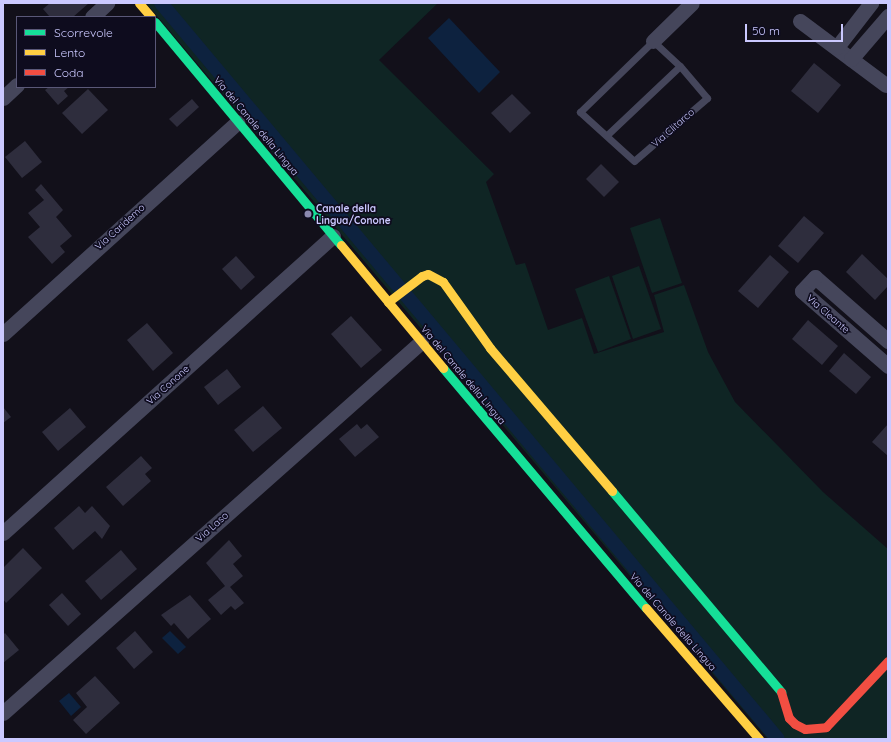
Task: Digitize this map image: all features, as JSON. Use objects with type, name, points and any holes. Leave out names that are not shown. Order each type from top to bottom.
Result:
[{"type":"street","points":[[93,16],[107,3]]},
{"type":"street","points":[[139,3],[150,16]]},
{"type":"street","name":"Via Clitarco","points":[[653,41],[692,3]]},
{"type":"street","points":[[837,47],[871,3]]},
{"type":"street","points":[[851,59],[888,16]]},
{"type":"street","points":[[800,21],[837,47],[886,85]]},
{"type":"street","name":"Via del Canale della Lingua","points":[[156,23],[570,520],[759,739]]},
{"type":"street","points":[[3,98],[16,86]]},
{"type":"street","name":"Via Caridemo","points":[[3,334],[238,122]]},
{"type":"street","name":"Via Conone","points":[[3,534],[333,236]]},
{"type":"street","points":[[388,302],[414,280],[428,274],[443,282],[490,348],[774,680],[782,693],[789,718],[795,724],[806,729],[826,727],[888,661]]},
{"type":"street","name":"Via Cleante","points":[[888,341],[815,277],[802,291],[888,366]]},
{"type":"street","name":"Via Laso","points":[[3,713],[421,342]]},
{"type":"lane","name":"Via Clitarco","points":[[653,41],[680,66],[707,98],[634,161],[580,112],[653,41]]},
{"type":"lane","points":[[607,135],[680,66]]},
{"type":"green space","points":[[146,3],[438,3],[379,60],[494,174],[486,182],[516,265],[525,263],[548,330],[582,318],[594,354],[664,332],[654,295],[684,285],[708,352],[735,402],[823,492],[888,549],[888,739],[768,739]]},
{"type":"green space","points":[[660,218],[682,283],[652,293],[630,228]]},
{"type":"green space","points":[[639,266],[661,329],[633,339],[612,276]]},
{"type":"green space","points":[[609,276],[631,339],[598,352],[575,289]]},
{"type":"water","points":[[449,18],[500,72],[479,93],[428,38]]},
{"type":"water","points":[[170,631],[186,647],[178,654],[162,638]]},
{"type":"water","points":[[69,693],[81,707],[71,716],[59,701]]},
{"type":"building","points":[[50,3],[89,3],[74,16],[49,16],[43,9]]},
{"type":"building","points":[[814,63],[841,85],[818,113],[791,91]]},
{"type":"building","points":[[48,88],[68,88],[64,91],[68,96],[58,105],[45,90]]},
{"type":"building","points":[[88,89],[108,110],[82,134],[62,113]]},
{"type":"building","points":[[512,94],[531,113],[510,133],[491,113]]},
{"type":"building","points":[[192,99],[199,107],[177,127],[169,119]]},
{"type":"building","points":[[25,141],[42,162],[22,178],[5,157]]},
{"type":"building","points":[[601,164],[619,182],[604,197],[586,179]]},
{"type":"building","points":[[41,184],[63,210],[56,217],[72,236],[60,246],[65,252],[52,264],[28,237],[40,227],[28,213],[44,200],[35,190]]},
{"type":"building","points":[[804,216],[824,233],[798,263],[778,246]]},
{"type":"building","points":[[862,254],[888,279],[888,286],[875,300],[846,272]]},
{"type":"building","points":[[770,255],[789,272],[758,308],[738,291]]},
{"type":"building","points":[[236,256],[255,277],[241,290],[222,269]]},
{"type":"building","points":[[351,316],[382,350],[361,368],[331,334]]},
{"type":"building","points":[[808,320],[838,346],[822,365],[792,339]]},
{"type":"building","points":[[147,323],[173,353],[153,371],[127,340]]},
{"type":"building","points":[[844,353],[871,377],[856,394],[829,371]]},
{"type":"building","points":[[227,369],[241,387],[218,405],[204,387]]},
{"type":"building","points":[[263,406],[282,428],[253,452],[234,430]]},
{"type":"building","points":[[3,407],[11,417],[3,423]]},
{"type":"building","points":[[70,408],[86,427],[58,451],[42,432]]},
{"type":"building","points":[[357,424],[361,429],[367,424],[379,437],[355,457],[339,439]]},
{"type":"building","points":[[888,424],[888,456],[872,442]]},
{"type":"building","points":[[141,456],[152,468],[145,474],[151,481],[123,506],[106,487]]},
{"type":"building","points":[[79,506],[85,513],[92,506],[110,526],[102,539],[95,531],[73,550],[54,528]]},
{"type":"building","points":[[229,540],[242,556],[233,564],[243,576],[230,587],[244,603],[235,610],[231,606],[221,615],[208,600],[225,586],[206,563]]},
{"type":"building","points":[[23,548],[42,568],[6,603],[3,599],[3,568]]},
{"type":"building","points":[[121,550],[137,569],[101,600],[85,581]]},
{"type":"building","points":[[62,593],[81,614],[68,626],[49,605]]},
{"type":"building","points":[[190,595],[211,619],[188,639],[174,623],[171,626],[161,615]]},
{"type":"building","points":[[135,631],[153,652],[134,669],[116,648]]},
{"type":"building","points":[[5,633],[19,650],[3,663],[3,635]]},
{"type":"building","points":[[95,676],[120,703],[86,734],[73,720],[87,707],[76,693]]},
{"type":"waterway","points":[[161,3],[778,739]]},
{"type":"traffic: fast","points":[[156,23],[341,245]]},
{"type":"traffic: fast","points":[[443,368],[646,608]]},
{"type":"traffic: fast","points":[[612,491],[781,692]]},
{"type":"traffic: slow","points":[[139,3],[150,16]]},
{"type":"traffic: slow","points":[[341,245],[443,368]]},
{"type":"traffic: slow","points":[[388,302],[422,276],[428,274],[443,282],[490,348],[612,491]]},
{"type":"traffic: slow","points":[[646,608],[759,739]]},
{"type":"traffic: jam","points":[[781,692],[789,718],[795,724],[805,729],[826,727],[888,661]]},
{"type":"place","name":"Canale della Lingua/Conone","points":[[308,214]]}]
